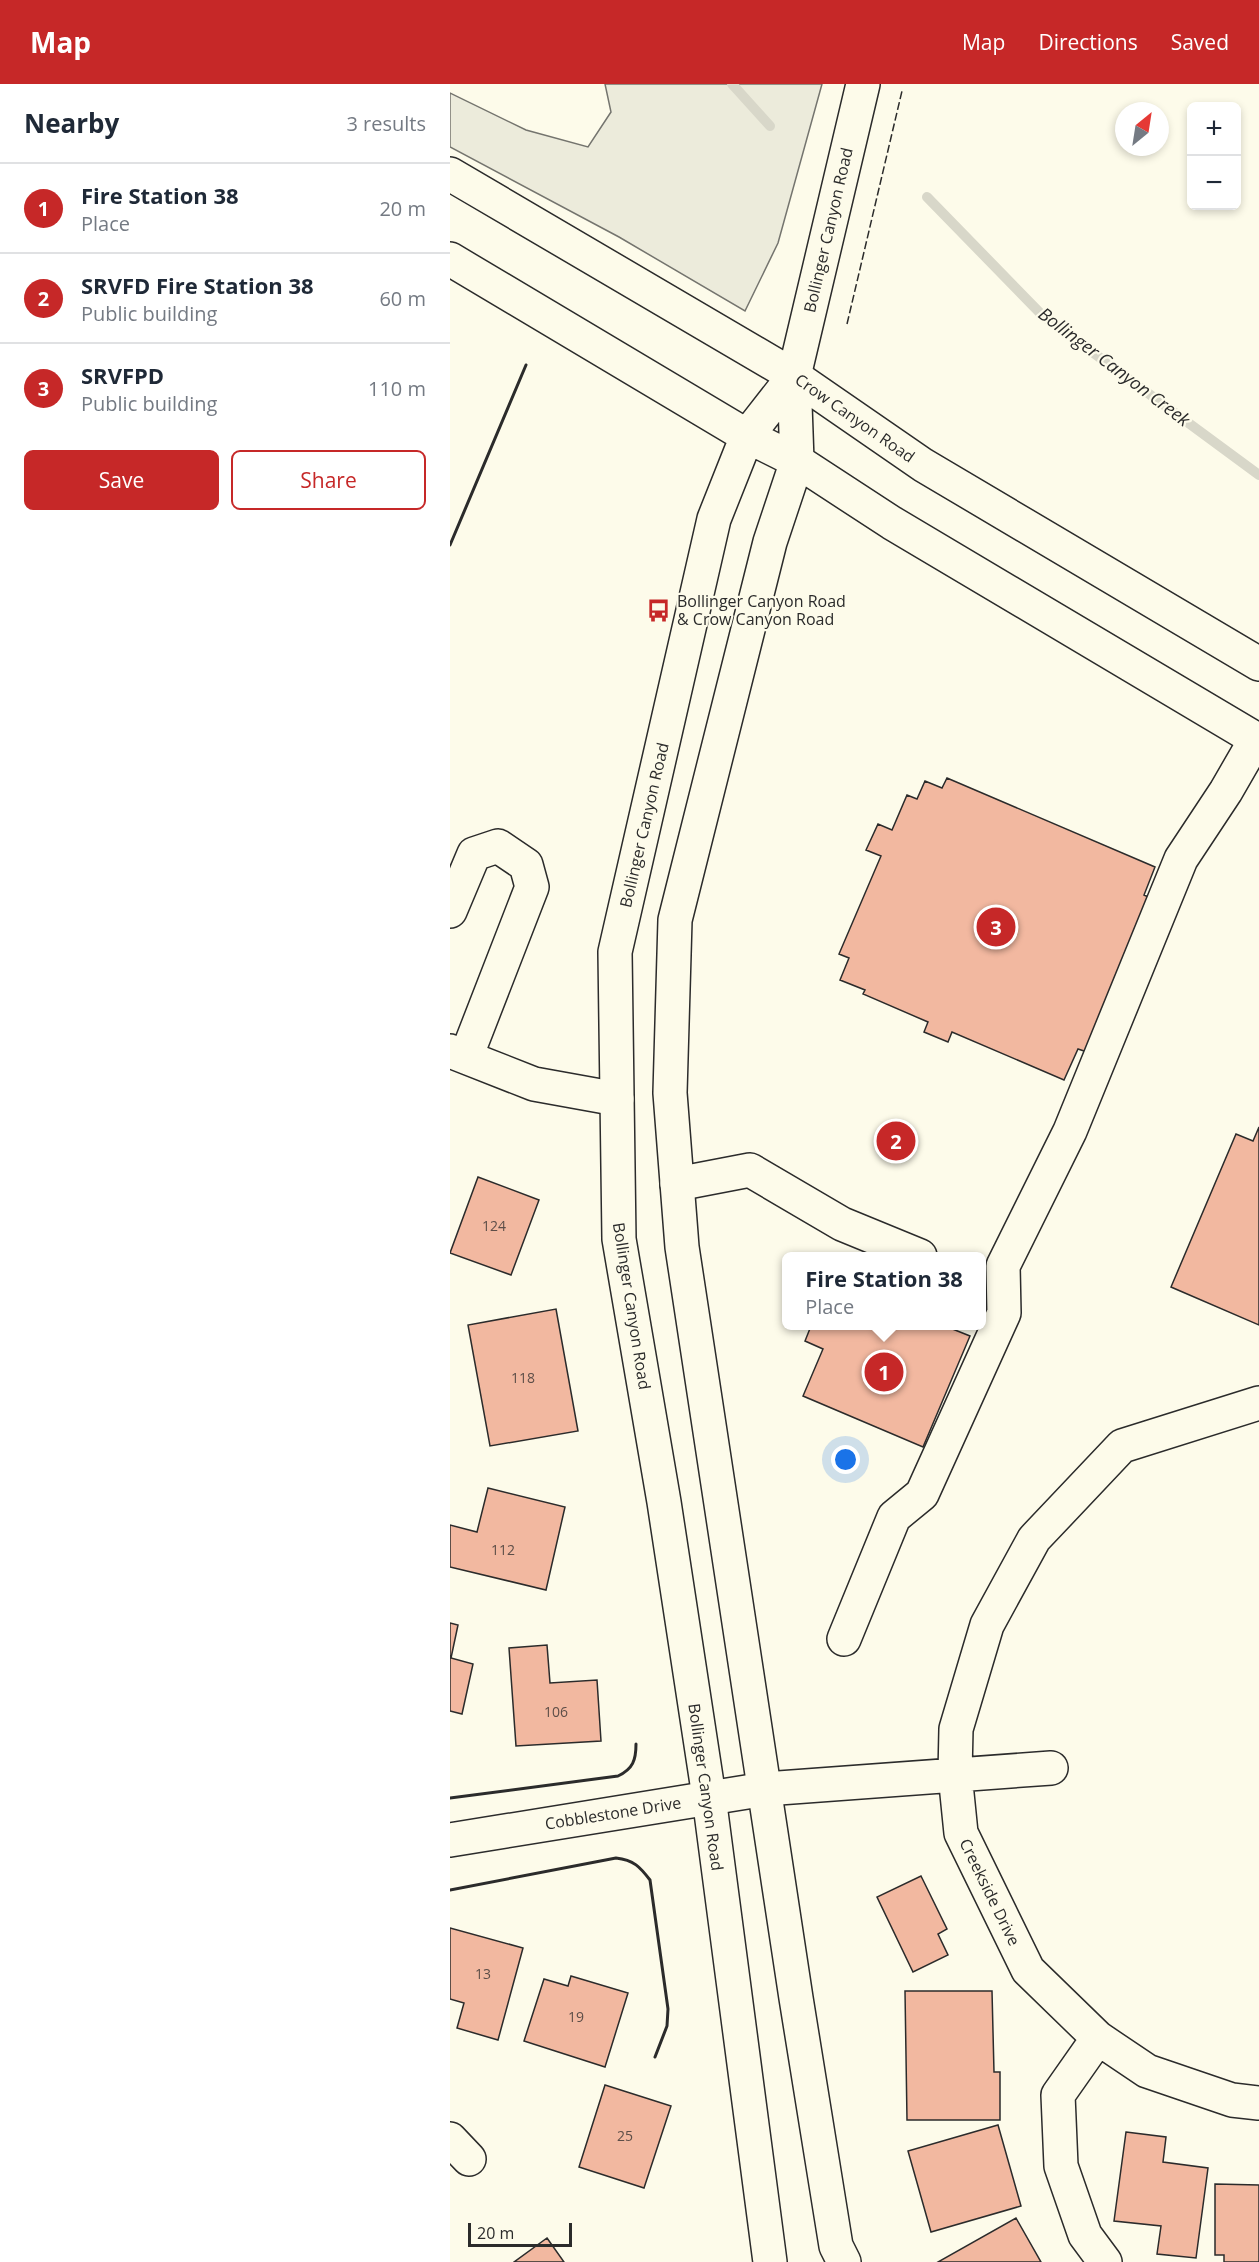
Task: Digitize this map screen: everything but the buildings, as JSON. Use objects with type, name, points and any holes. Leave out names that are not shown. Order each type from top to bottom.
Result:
[{"type":"main road","name":"Bollinger Canyon Road","points":[[844,2262],[836,2246],[682,1247],[670,1093],[675,920],[770,542],[797,461],[794,376],[863,84]]},
{"type":"main road","name":"Crow Canyon Road","points":[[450,174],[794,376],[923,465],[1259,664]]},
{"type":"main road","points":[[450,259],[747,436],[797,461],[892,523],[1258,740],[1181,859],[1070,1131],[993,1287],[1004,1313],[922,1494],[894,1517],[844,1639]]},
{"type":"main road","name":"Bollinger Canyon Road","points":[[770,2262],[709,1797],[664,1502],[619,1239],[615,952],[714,519],[747,436],[794,376]]},
{"type":"main road","points":[[450,911],[474,854],[498,846],[525,865],[532,887],[458,1054],[534,1084],[617,1099]]},
{"type":"main road","points":[[677,1184],[750,1170],[842,1224],[908,1252]]},
{"type":"main road","name":"Creekside Drive","points":[[1259,1403],[1122,1446],[1034,1539],[987,1625],[956,1729],[955,1774],[961,1833],[1028,1970],[1098,2038],[1147,2071],[1232,2100],[1259,2103]]},
{"type":"main road","name":"Cobblestone Drive","points":[[450,1840],[765,1789],[1051,1768]]},
{"type":"main road","points":[[1098,2038],[1058,2095],[1061,2166],[1085,2235],[1105,2262]]},
{"type":"shaded area","points":[[605,84],[822,84],[778,243],[745,311],[619,237],[450,147],[450,93],[526,130],[588,147],[611,112]]},
{"type":"waterway","name":"Bollinger Canyon Creek","points":[[732,84],[770,126]]},
{"type":"waterway","name":"Bollinger Canyon Creek","points":[[927,197],[1042,315],[1259,475]]},
{"type":"fence","points":[[847,324],[902,91]]},
{"type":"wall","points":[[450,545],[526,365]]},
{"type":"wall","points":[[450,1798],[618,1776],[633,1763],[636,1744]]},
{"type":"wall","points":[[450,1890],[616,1858],[628,1860],[636,1865],[650,1880],[668,2009],[667,2026],[655,2057]]},
{"type":"place","name":"Bollinger Canyon Road & Crow Canyon Road","points":[[659,610]]},
{"type":"place","name":"SRVFPD","points":[[996,927]]},
{"type":"place","name":"SRVFD Fire Station 38","points":[[896,1141]]},
{"type":"place","name":"Fire Station 38","points":[[884,1372]]}]
